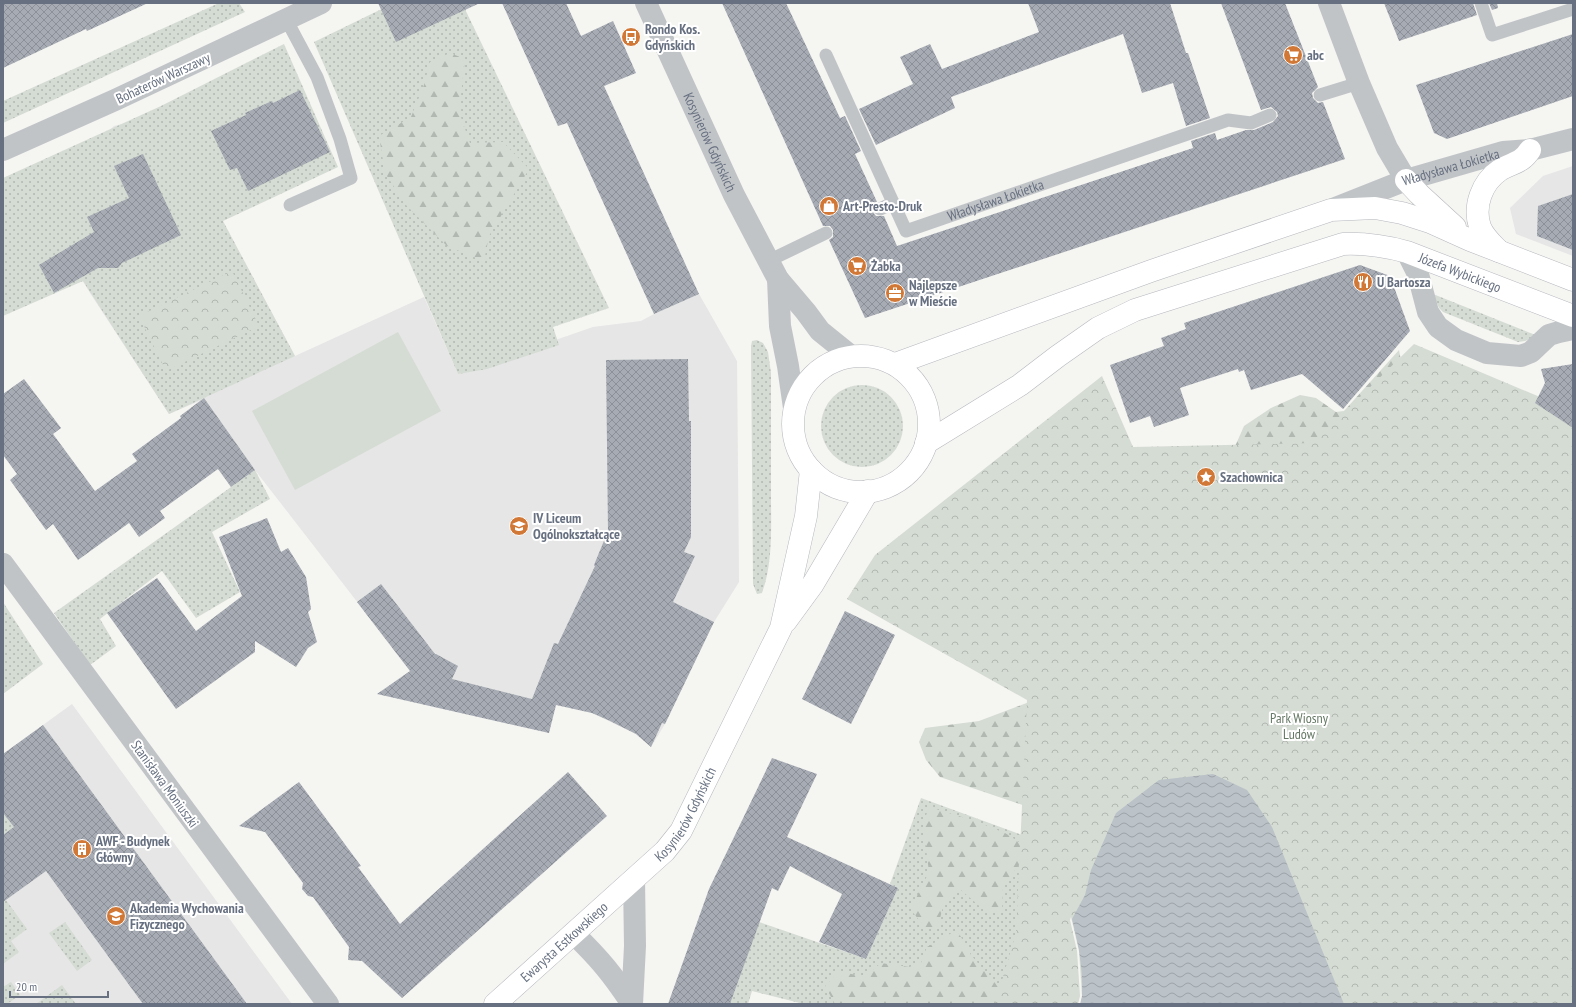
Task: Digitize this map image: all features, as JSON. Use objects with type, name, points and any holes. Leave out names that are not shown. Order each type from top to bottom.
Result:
[{"type":"main road","points":[[1530,150],[1525,158],[1500,170],[1488,180],[1480,195],[1478,210],[1480,227],[1488,241],[1500,252],[1573,280]]},
{"type":"main road","points":[[1406,180],[1419,194],[1470,240]]},
{"type":"main road","name":"Władysława Łokietka","points":[[895,364],[1151,271],[1331,210],[1375,208],[1402,213],[1430,222],[1500,252]]},
{"type":"main road","name":"Józefa Wybickiego","points":[[926,444],[1020,385],[1098,328],[1136,310],[1343,244],[1361,243],[1387,246],[1407,252],[1573,316]]},
{"type":"main road","points":[[868,355],[882,358],[895,364],[909,375],[921,390],[928,407],[930,426],[923,458],[914,471],[903,481],[884,489],[852,491],[837,488],[823,480],[811,470],[798,450],[793,429],[794,408],[799,395],[814,373],[838,359],[851,356],[868,355]]},
{"type":"main road","name":"Kosynierów Gdyńskich","points":[[780,628],[806,516],[811,470]]},
{"type":"main road","name":"Kosynierów Gdyńskich","points":[[634,880],[665,851],[681,831],[780,628],[813,584],[868,491]]},
{"type":"main road","name":"Ewarysta Estkowskiego","points":[[495,1004],[634,880]]},
{"type":"street","name":"Bohaterów Warszawy","points":[[3,150],[115,100],[321,3]]},
{"type":"street","name":"Kosynierów Gdyńskich","points":[[646,3],[734,195],[773,270],[820,331],[851,356]]},
{"type":"street","points":[[1329,3],[1359,84],[1387,148],[1406,180]]},
{"type":"street","name":"Władysława Łokietka","points":[[1331,210],[1406,180],[1503,152],[1530,150],[1573,139]]},
{"type":"street","points":[[1407,252],[1418,274],[1428,312],[1438,327],[1456,340],[1487,353],[1521,356],[1531,352],[1549,335],[1573,329]]},
{"type":"street","name":"Kosynierów Gdyńskich","points":[[773,270],[780,326],[794,408]]},
{"type":"street","name":"Stanisława Moniuszki","points":[[3,564],[328,1004]]},
{"type":"street","points":[[632,1004],[635,946],[634,880]]},
{"type":"street","points":[[574,934],[597,956],[614,977],[632,1004]]},
{"type":"lane","points":[[1481,3],[1492,35],[1573,9]]},
{"type":"lane","points":[[286,19],[317,77],[340,139],[351,178],[290,205]]},
{"type":"lane","name":"Władysława Łokietka","points":[[826,55],[906,231],[1228,120],[1251,123],[1270,115]]},
{"type":"lane","points":[[1320,95],[1359,84]]},
{"type":"lane","points":[[880,209],[893,203]]},
{"type":"lane","points":[[773,270],[826,233]]},
{"type":"shaded area","name":"IV Liceum Ogólnokształcące","points":[[122,124],[197,174],[295,356],[424,297],[458,374],[593,327],[641,321],[699,294],[737,361],[739,582],[714,622],[665,724],[651,747],[636,734],[592,713],[410,670],[255,470],[204,399],[169,414],[90,293],[35,201],[114,126]]},
{"type":"shaded area","points":[[1573,166],[1573,256],[1516,234],[1510,208],[1543,176]]},
{"type":"shaded area","name":"Akademia Wychowania Fizycznego","points":[[72,704],[292,1004],[3,1004],[3,754]]},
{"type":"green space","points":[[219,3],[239,3],[245,12],[3,123],[3,101]]},
{"type":"green space","points":[[394,3],[462,3],[609,308],[553,327],[559,345],[487,369],[458,374],[314,42]]},
{"type":"green space","points":[[284,44],[338,167],[223,221],[295,356],[169,414],[83,281],[3,316],[3,178],[161,106]]},
{"type":"green space","points":[[450,53],[465,59],[459,112],[470,143],[503,142],[529,169],[489,236],[484,261],[447,246],[406,205],[385,173],[379,136],[411,117],[424,85],[430,62]]},
{"type":"green space","points":[[232,271],[259,326],[166,371],[139,316]]},
{"type":"green space","points":[[1433,294],[1538,336],[1518,342],[1443,312],[1439,308]]},
{"type":"green space","points":[[398,332],[441,411],[295,490],[252,411]]},
{"type":"green space","points":[[757,340],[763,343],[768,352],[771,373],[771,545],[766,582],[762,593],[757,594],[753,584],[751,346],[752,341]]},
{"type":"green space","name":"Park Wiosny Ludów","points":[[1414,344],[1573,411],[1573,1004],[995,1004],[1016,933],[1027,700],[847,599],[875,555],[1102,376],[1133,447],[1313,443]]},
{"type":"green space","points":[[1399,350],[1402,366],[1237,579],[1226,467],[1244,426],[1271,408],[1300,395],[1316,398],[1336,412],[1344,411]]},
{"type":"green space","points":[[854,385],[870,385],[885,392],[896,403],[903,418],[903,434],[900,442],[891,455],[878,464],[870,467],[854,467],[839,460],[828,449],[821,434],[821,418],[828,403],[839,392]]},
{"type":"green space","points":[[255,470],[270,499],[212,532],[240,592],[196,618],[162,571],[100,619],[116,646],[90,665],[54,613]]},
{"type":"green space","points":[[3,602],[43,664],[3,694]]},
{"type":"green space","points":[[1056,692],[1052,815],[940,777],[926,760],[919,742],[925,728],[979,721]]},
{"type":"green space","points":[[921,798],[1047,844],[1005,1004],[804,1004],[752,991],[748,1004],[730,1004],[759,922],[866,959],[898,888],[890,884]]},
{"type":"green space","points":[[929,807],[975,821],[1005,833],[1030,849],[1003,887],[1002,912],[985,911],[961,890],[944,903],[938,926],[927,930],[911,910],[929,872],[923,824]]},
{"type":"green space","points":[[3,813],[14,827],[3,835]]},
{"type":"green space","points":[[6,900],[27,929],[11,941],[19,952],[3,964],[3,902]]},
{"type":"green space","points":[[65,922],[92,960],[77,971],[49,933]]},
{"type":"green space","points":[[957,930],[971,955],[995,983],[1003,995],[1000,1004],[835,1004],[825,986],[839,971],[864,977],[881,963],[909,967],[921,963],[927,947]]},
{"type":"green space","points":[[11,982],[20,995],[7,1004],[3,1004],[3,987]]},
{"type":"green space","points":[[62,985],[76,1004],[36,1004]]},
{"type":"water","points":[[1213,774],[1247,790],[1272,827],[1344,1004],[1080,1004],[1082,994],[1082,973],[1079,950],[1072,919],[1085,895],[1091,870],[1116,813],[1159,780]]},
{"type":"pier","points":[[1071,917],[1079,951],[1082,996],[1080,1004],[1078,1004],[1080,996],[1077,951],[1070,920]]},
{"type":"building","points":[[3,3],[148,3],[87,31],[86,29],[3,68]]},
{"type":"building","points":[[378,3],[480,3],[396,42]]},
{"type":"building","points":[[502,3],[566,3],[581,36],[613,21],[636,73],[604,86],[699,294],[654,314],[567,123],[558,126]]},
{"type":"building","points":[[722,3],[786,3],[840,118],[845,116],[861,151],[855,154],[877,202],[873,205],[873,212],[876,216],[884,216],[897,246],[1193,148],[1191,141],[1215,133],[1217,140],[1246,130],[1254,130],[1273,122],[1278,116],[1277,112],[1271,107],[1261,110],[1221,3],[1285,3],[1318,87],[1312,93],[1313,98],[1318,103],[1323,102],[1345,159],[865,318],[829,240],[833,237],[833,230],[830,226],[823,226]]},
{"type":"building","points":[[1028,3],[1170,3],[1186,53],[1188,53],[1210,118],[1186,126],[1173,83],[1142,93],[1123,34],[951,97],[955,108],[876,145],[859,109],[913,84],[900,57],[930,44],[942,69],[1039,32]]},
{"type":"building","points":[[1384,3],[1473,3],[1477,15],[1399,41]]},
{"type":"building","points":[[1489,3],[1497,3],[1498,8],[1492,10]]},
{"type":"building","points":[[1573,34],[1573,96],[1447,139],[1434,133],[1416,85]]},
{"type":"building","points":[[300,90],[330,152],[248,191],[237,168],[230,170],[211,131],[246,115],[245,113],[272,101],[273,103]]},
{"type":"building","points":[[143,154],[181,235],[122,263],[118,268],[98,268],[54,293],[39,265],[94,232],[87,217],[129,198],[114,166]]},
{"type":"building","points":[[1573,194],[1573,250],[1537,236],[1538,206]]},
{"type":"building","points":[[1360,265],[1390,276],[1410,331],[1343,409],[1302,374],[1251,390],[1244,370],[1239,372],[1238,369],[1180,388],[1189,415],[1154,427],[1150,416],[1130,423],[1110,365],[1164,346],[1161,338],[1186,329],[1184,323]]},
{"type":"building","points":[[688,359],[689,421],[691,421],[691,537],[684,552],[695,556],[673,602],[714,622],[665,724],[662,723],[651,747],[636,734],[608,720],[592,713],[556,705],[549,733],[377,694],[410,671],[357,602],[381,584],[435,654],[458,666],[452,679],[532,699],[554,643],[558,644],[595,566],[594,565],[608,531],[606,360]]},
{"type":"building","points":[[1573,364],[1573,428],[1535,403],[1545,383],[1541,369]]},
{"type":"building","points":[[24,379],[61,428],[53,434],[95,491],[137,461],[132,454],[181,418],[180,416],[204,398],[255,470],[231,487],[218,469],[160,511],[165,518],[139,537],[129,523],[78,560],[53,524],[46,530],[10,480],[17,474],[3,455],[3,394]]},
{"type":"building","points":[[267,518],[281,552],[288,548],[306,577],[311,609],[308,612],[317,642],[308,648],[296,667],[255,641],[255,652],[176,709],[107,613],[157,578],[196,631],[242,596],[219,537]]},
{"type":"building","points":[[845,611],[895,635],[851,724],[802,699]]},
{"type":"building","name":"AWF - Budynek Główny","points":[[43,725],[247,1004],[143,1004],[46,871],[3,902],[3,835],[14,827],[3,813],[3,754]]},
{"type":"building","points":[[772,758],[817,774],[787,837],[898,888],[866,959],[819,942],[842,894],[790,866],[778,891],[772,888],[730,1004],[668,1004],[709,889]]},
{"type":"building","points":[[568,772],[607,816],[402,998],[362,961],[348,960],[349,947],[313,897],[308,896],[302,889],[303,883],[265,832],[239,826],[299,782],[361,866],[358,867],[400,924]]},
{"type":"place","name":"Rondo Kos. Gdyńskich","points":[[631,37]]},
{"type":"place","name":"abc","points":[[1293,55]]},
{"type":"place","name":"Art-Presto-Druk","points":[[829,206]]},
{"type":"place","name":"Żabka","points":[[857,266]]},
{"type":"place","name":"U Bartosza","points":[[1363,282]]},
{"type":"place","name":"Najlepsze w Mieście","points":[[895,293]]},
{"type":"place","name":"Szachownica","points":[[1206,477]]},
{"type":"place","name":"IV Liceum Ogólnokształcące","points":[[519,526]]},
{"type":"place","name":"AWF - Budynek Główny","points":[[82,849]]},
{"type":"place","name":"Akademia Wychowania Fizycznego","points":[[116,916]]}]
